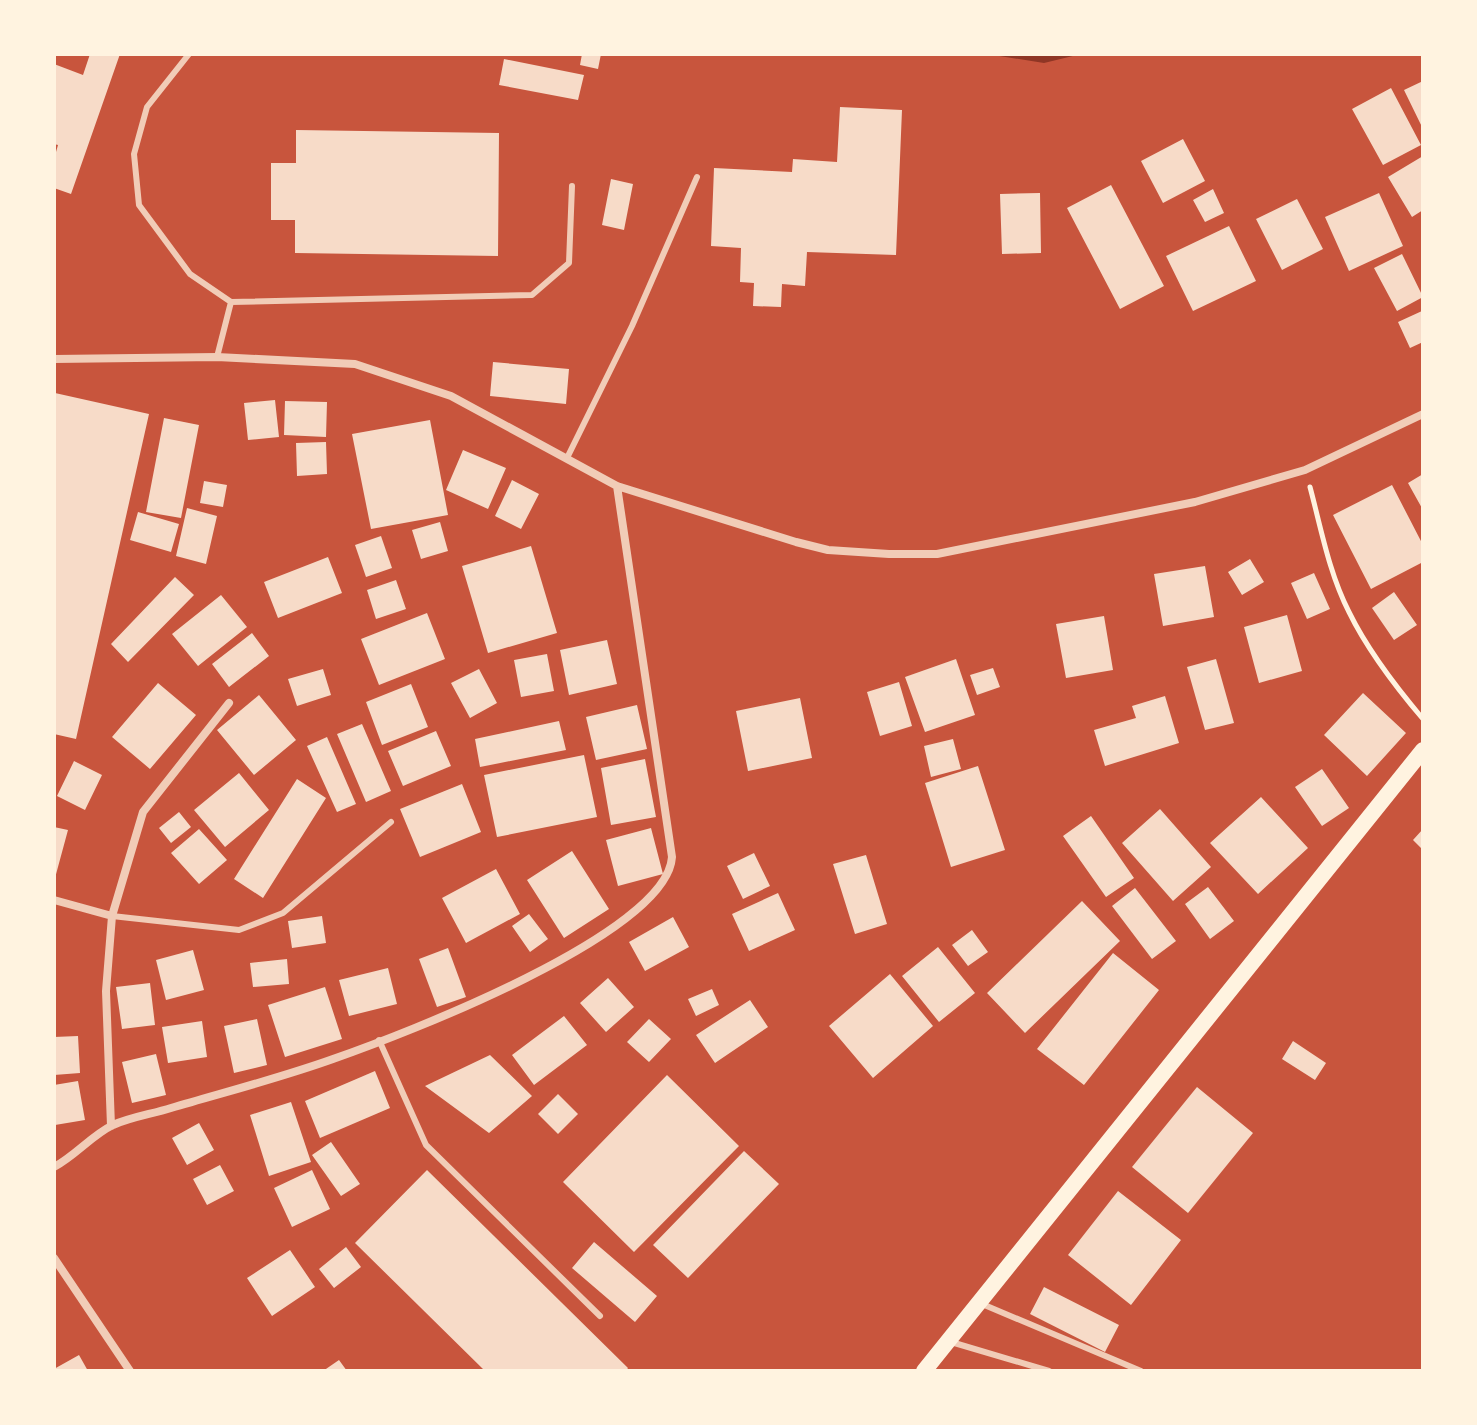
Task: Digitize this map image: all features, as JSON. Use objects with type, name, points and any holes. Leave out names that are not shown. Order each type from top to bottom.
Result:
[{"type":"main road","points":[[924,1371],[1423,750]]},
{"type":"street","points":[[54,359],[217,357],[355,364],[451,396],[617,486],[828,550],[937,554],[1195,502],[1305,470],[1423,414]]},
{"type":"street","points":[[54,1167],[74,1156],[111,1126],[335,1059],[539,974],[591,944],[659,888],[671,872],[672,857],[617,486]]},
{"type":"street","points":[[111,1126],[106,991],[112,916],[143,812],[229,703]]},
{"type":"street","points":[[54,900],[112,916]]},
{"type":"street","points":[[54,1258],[130,1371]]},
{"type":"lane","points":[[189,54],[147,107],[134,154],[139,205],[190,274],[231,302],[532,295],[569,263],[572,186]]},
{"type":"lane","points":[[567,458],[632,326],[697,177]]},
{"type":"lane","points":[[217,357],[231,302]]},
{"type":"lane","points":[[112,916],[239,930],[283,913],[391,822]]},
{"type":"lane","points":[[379,1040],[426,1145],[600,1316]]},
{"type":"lane","points":[[978,1302],[1141,1371]]},
{"type":"lane","points":[[948,1341],[1049,1371]]},
{"type":"path","points":[[1305,470],[1335,580],[1348,611],[1386,672],[1423,719]]},
{"type":"shaded area","points":[[987,54],[1081,54],[1044,63]]},
{"type":"building","points":[[90,54],[120,54],[71,194],[54,188],[54,159],[58,145],[54,144],[54,64],[83,75]]},
{"type":"building","points":[[582,54],[601,54],[598,69],[580,65]]},
{"type":"building","points":[[504,59],[584,75],[578,100],[499,85]]},
{"type":"building","points":[[1423,81],[1423,129],[1404,90]]},
{"type":"building","points":[[1391,88],[1421,145],[1383,165],[1352,109]]},
{"type":"building","points":[[840,107],[902,110],[896,255],[807,252],[805,286],[782,284],[781,307],[753,306],[754,283],[740,282],[741,248],[711,246],[714,168],[792,172],[793,159],[837,162]]},
{"type":"building","points":[[296,130],[499,133],[498,256],[295,253],[295,220],[271,220],[271,163],[296,163]]},
{"type":"building","points":[[1183,139],[1205,181],[1163,203],[1141,161]]},
{"type":"building","points":[[1423,156],[1423,210],[1412,217],[1388,177]]},
{"type":"building","points":[[611,179],[633,184],[624,230],[602,225]]},
{"type":"building","points":[[1111,185],[1164,286],[1120,309],[1067,208]]},
{"type":"building","points":[[1213,189],[1224,213],[1205,222],[1193,200]]},
{"type":"building","points":[[1040,193],[1041,253],[1002,254],[1000,194]]},
{"type":"building","points":[[1379,193],[1403,246],[1349,271],[1325,217]]},
{"type":"building","points":[[1297,199],[1323,249],[1282,270],[1256,219]]},
{"type":"building","points":[[1229,226],[1256,281],[1193,311],[1166,256]]},
{"type":"building","points":[[1402,254],[1423,297],[1397,311],[1374,268]]},
{"type":"building","points":[[1422,311],[1423,342],[1410,348],[1398,322]]},
{"type":"building","points":[[493,362],[569,369],[566,404],[490,396]]},
{"type":"building","points":[[55,393],[149,414],[76,739],[54,734]]},
{"type":"building","points":[[275,400],[279,437],[248,440],[244,403]]},
{"type":"building","points":[[285,401],[327,402],[326,437],[284,435]]},
{"type":"building","points":[[164,418],[199,425],[181,518],[146,512]]},
{"type":"building","points":[[430,420],[448,515],[371,529],[352,434]]},
{"type":"building","points":[[326,442],[327,474],[297,476],[296,443]]},
{"type":"building","points":[[463,450],[506,468],[488,509],[446,490]]},
{"type":"building","points":[[1423,474],[1423,510],[1408,483]]},
{"type":"building","points":[[512,480],[539,494],[521,529],[495,516]]},
{"type":"building","points":[[204,481],[227,485],[223,507],[200,503]]},
{"type":"building","points":[[1392,485],[1423,545],[1423,562],[1371,589],[1333,515]]},
{"type":"building","points":[[187,508],[217,516],[206,564],[176,556]]},
{"type":"building","points":[[138,512],[179,524],[171,552],[130,540]]},
{"type":"building","points":[[440,522],[448,551],[421,559],[412,530]]},
{"type":"building","points":[[381,536],[392,568],[366,577],[355,545]]},
{"type":"building","points":[[531,546],[557,633],[488,653],[462,566]]},
{"type":"building","points":[[328,557],[342,593],[278,618],[264,582]]},
{"type":"building","points":[[1250,559],[1264,582],[1242,595],[1228,572]]},
{"type":"building","points":[[1205,566],[1214,617],[1163,626],[1154,574]]},
{"type":"building","points":[[1314,573],[1330,609],[1307,619],[1291,583]]},
{"type":"building","points":[[175,577],[194,595],[128,662],[111,644]]},
{"type":"building","points":[[396,580],[406,609],[376,619],[367,590]]},
{"type":"building","points":[[1394,592],[1417,625],[1394,640],[1372,608]]},
{"type":"building","points":[[221,595],[247,627],[198,666],[172,634]]},
{"type":"building","points":[[427,613],[445,659],[379,685],[361,639]]},
{"type":"building","points":[[1287,615],[1302,671],[1259,683],[1244,627]]},
{"type":"building","points":[[1104,616],[1113,670],[1066,678],[1056,624]]},
{"type":"building","points":[[252,633],[269,656],[229,687],[212,664]]},
{"type":"building","points":[[607,640],[617,684],[569,695],[560,650]]},
{"type":"building","points":[[547,654],[554,691],[521,697],[514,660]]},
{"type":"building","points":[[956,659],[975,715],[925,732],[905,677]]},
{"type":"building","points":[[1216,659],[1234,723],[1205,730],[1187,667]]},
{"type":"building","points":[[993,668],[1000,687],[977,695],[970,675]]},
{"type":"building","points":[[323,669],[331,695],[297,706],[288,679]]},
{"type":"building","points":[[479,669],[497,703],[470,718],[451,683]]},
{"type":"building","points":[[899,682],[912,726],[880,736],[867,692]]},
{"type":"building","points":[[158,683],[196,715],[150,769],[112,737]]},
{"type":"building","points":[[411,684],[428,727],[382,745],[366,702]]},
{"type":"building","points":[[1363,693],[1406,733],[1367,776],[1324,735]]},
{"type":"building","points":[[259,695],[296,740],[254,775],[217,730]]},
{"type":"building","points":[[1165,696],[1179,743],[1105,766],[1094,730],[1136,718],[1132,706]]},
{"type":"building","points":[[800,698],[812,758],[748,771],[736,711]]},
{"type":"building","points":[[637,705],[647,749],[596,760],[586,717]]},
{"type":"building","points":[[559,721],[566,750],[480,767],[475,739]]},
{"type":"building","points":[[362,724],[391,791],[366,802],[337,734]]},
{"type":"building","points":[[436,731],[451,766],[403,786],[388,751]]},
{"type":"building","points":[[327,737],[356,804],[337,812],[307,746]]},
{"type":"building","points":[[953,739],[961,769],[931,777],[924,746]]},
{"type":"building","points":[[584,755],[597,817],[497,837],[484,775]]},
{"type":"building","points":[[645,759],[656,817],[611,825],[601,768]]},
{"type":"building","points":[[74,761],[102,775],[85,810],[57,796]]},
{"type":"building","points":[[978,766],[1005,850],[951,867],[925,783]]},
{"type":"building","points":[[1322,769],[1349,808],[1322,826],[1295,787]]},
{"type":"building","points":[[239,773],[269,810],[225,847],[194,810]]},
{"type":"building","points":[[297,779],[326,798],[263,898],[234,879]]},
{"type":"building","points":[[462,784],[481,832],[420,857],[400,809]]},
{"type":"building","points":[[1261,797],[1308,848],[1258,894],[1210,843]]},
{"type":"building","points":[[1160,809],[1211,867],[1173,901],[1122,843]]},
{"type":"building","points":[[179,812],[191,827],[171,843],[159,828]]},
{"type":"building","points":[[1091,816],[1134,878],[1106,897],[1063,836]]},
{"type":"building","points":[[54,827],[68,830],[55,878],[54,878]]},
{"type":"building","points":[[651,828],[663,874],[618,886],[606,840]]},
{"type":"building","points":[[199,829],[227,860],[199,884],[171,853]]},
{"type":"building","points":[[1423,829],[1423,850],[1413,840]]},
{"type":"building","points":[[572,851],[609,909],[564,938],[527,880]]},
{"type":"building","points":[[754,853],[770,886],[743,899],[727,866]]},
{"type":"building","points":[[866,855],[887,924],[855,934],[833,864]]},
{"type":"building","points":[[496,869],[520,914],[466,943],[442,898]]},
{"type":"building","points":[[1208,887],[1234,921],[1210,939],[1185,904]]},
{"type":"building","points":[[1135,888],[1176,941],[1152,959],[1112,906]]},
{"type":"building","points":[[778,893],[795,930],[749,951],[732,914]]},
{"type":"building","points":[[1082,901],[1120,941],[1025,1033],[987,993]]},
{"type":"building","points":[[529,914],[548,939],[530,952],[512,926]]},
{"type":"building","points":[[322,916],[326,943],[292,948],[288,921]]},
{"type":"building","points":[[673,917],[689,947],[645,971],[629,942]]},
{"type":"building","points":[[972,930],[988,952],[968,966],[952,945]]},
{"type":"building","points":[[938,947],[975,993],[939,1022],[902,976]]},
{"type":"building","points":[[448,948],[466,997],[437,1007],[419,959]]},
{"type":"building","points":[[193,950],[204,990],[166,1000],[156,960]]},
{"type":"building","points":[[1113,953],[1159,990],[1084,1085],[1037,1049]]},
{"type":"building","points":[[287,959],[289,984],[253,987],[250,963]]},
{"type":"building","points":[[388,968],[397,1004],[349,1016],[339,980]]},
{"type":"building","points":[[890,974],[933,1026],[873,1078],[829,1026]]},
{"type":"building","points":[[608,978],[634,1007],[606,1032],[580,1003]]},
{"type":"building","points":[[150,983],[155,1025],[122,1029],[116,987]]},
{"type":"building","points":[[325,987],[342,1039],[285,1057],[268,1005]]},
{"type":"building","points":[[712,989],[719,1005],[696,1016],[688,999]]},
{"type":"building","points":[[750,1000],[768,1027],[715,1063],[696,1035]]},
{"type":"building","points":[[564,1016],[587,1045],[534,1085],[512,1055]]},
{"type":"building","points":[[257,1019],[267,1065],[234,1073],[224,1026]]},
{"type":"building","points":[[649,1019],[671,1039],[649,1062],[627,1042]]},
{"type":"building","points":[[202,1021],[207,1057],[168,1063],[162,1027]]},
{"type":"building","points":[[78,1036],[80,1073],[54,1075],[54,1037]]},
{"type":"building","points":[[1293,1041],[1326,1063],[1315,1080],[1282,1059]]},
{"type":"building","points":[[156,1054],[166,1095],[132,1103],[122,1062]]},
{"type":"building","points":[[490,1055],[532,1096],[489,1133],[425,1086]]},
{"type":"building","points":[[375,1071],[390,1108],[320,1138],[305,1101]]},
{"type":"building","points":[[667,1075],[739,1146],[634,1252],[563,1182]]},
{"type":"building","points":[[78,1081],[85,1120],[55,1125],[54,1085]]},
{"type":"building","points":[[1197,1087],[1253,1133],[1188,1213],[1132,1167]]},
{"type":"building","points":[[558,1094],[578,1114],[558,1134],[538,1114]]},
{"type":"building","points":[[291,1102],[311,1162],[269,1176],[250,1115]]},
{"type":"building","points":[[199,1123],[214,1150],[187,1165],[172,1138]]},
{"type":"building","points":[[331,1142],[360,1184],[341,1196],[312,1155]]},
{"type":"building","points":[[744,1151],[779,1184],[688,1278],[653,1245]]},
{"type":"building","points":[[220,1165],[234,1191],[207,1205],[193,1179]]},
{"type":"building","points":[[312,1170],[330,1209],[292,1227],[274,1188]]},
{"type":"building","points":[[427,1170],[628,1368],[626,1371],[485,1371],[355,1243]]},
{"type":"building","points":[[1118,1191],[1181,1240],[1131,1305],[1068,1255]]},
{"type":"building","points":[[594,1242],[657,1296],[635,1322],[572,1268]]},
{"type":"building","points":[[346,1247],[361,1267],[334,1288],[319,1269]]},
{"type":"building","points":[[290,1250],[315,1287],[272,1316],[247,1278]]},
{"type":"building","points":[[1044,1287],[1119,1325],[1105,1352],[1030,1314]]},
{"type":"building","points":[[79,1355],[88,1371],[54,1371],[54,1369]]},
{"type":"building","points":[[339,1360],[347,1371],[323,1371]]}]
